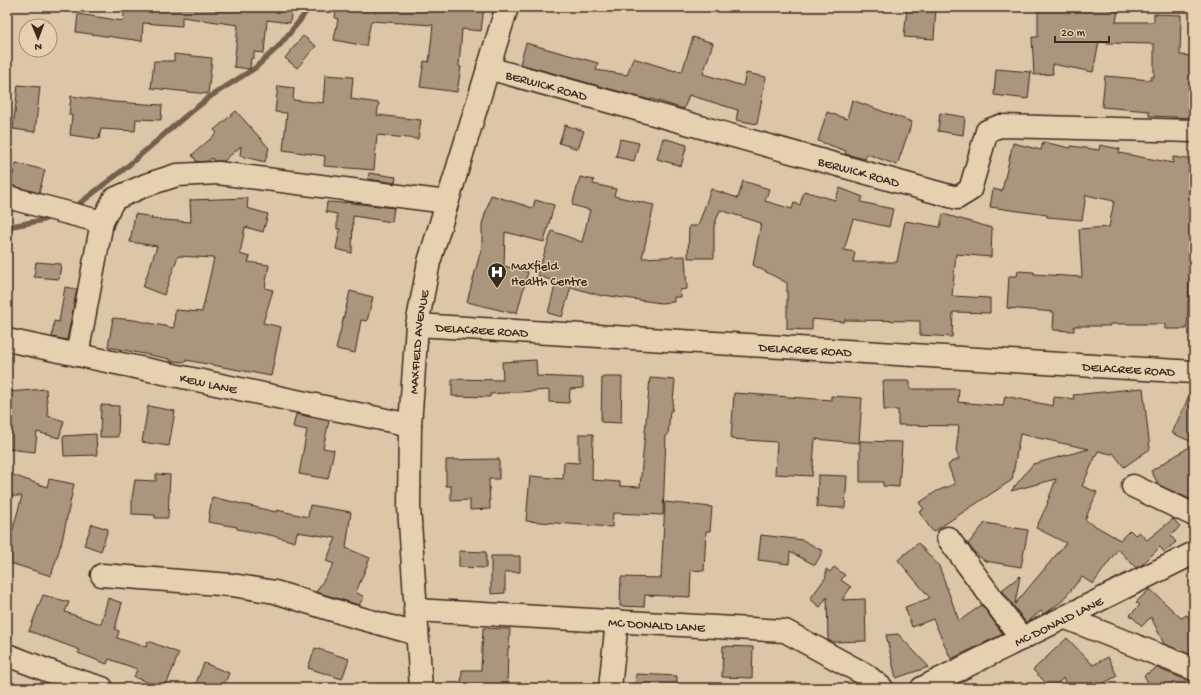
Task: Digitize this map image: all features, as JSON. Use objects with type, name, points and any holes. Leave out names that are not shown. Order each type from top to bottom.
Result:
[{"type":"street","name":"MAXFIELD AVENUE","points":[[421,688],[409,507],[410,424],[417,325],[429,262],[507,7]]},
{"type":"street","name":"BERWICK ROAD","points":[[488,68],[957,198],[970,190],[987,131],[1000,126],[1194,131]]},
{"type":"street","points":[[77,355],[102,222],[114,199],[146,185],[177,175],[218,174],[447,202]]},
{"type":"street","points":[[7,197],[102,222]]},
{"type":"street","name":"DELACREE ROAD","points":[[417,325],[1194,372]]},
{"type":"street","name":"KEW LANE","points":[[7,340],[410,424]]},
{"type":"street","points":[[1133,486],[1194,515]]},
{"type":"street","points":[[948,538],[1022,639]]},
{"type":"street","name":"MC DONALD LANE","points":[[922,688],[1066,618],[1194,553]]},
{"type":"street","points":[[102,574],[232,585],[275,592],[417,634]]},
{"type":"street","name":"MC DONALD LANE","points":[[415,610],[785,631],[866,675],[882,688]]},
{"type":"street","points":[[1066,618],[1194,669]]},
{"type":"street","points":[[610,688],[617,621]]},
{"type":"street","points":[[7,655],[70,683],[102,688]]},
{"type":"building","points":[[125,7],[292,7],[290,23],[267,20],[264,53],[254,52],[254,58],[251,58],[250,69],[234,67],[238,25],[182,17],[182,26],[143,23],[142,41],[76,32],[78,14],[123,21]]},
{"type":"building","points":[[336,7],[484,7],[481,31],[462,29],[459,66],[461,67],[457,92],[420,87],[424,61],[429,62],[433,25],[371,21],[366,46],[334,40],[338,19],[335,18]]},
{"type":"building","points":[[907,7],[936,7],[934,39],[904,37]]},
{"type":"building","points":[[1038,7],[1100,7],[1118,11],[1116,22],[1154,22],[1154,14],[1181,15],[1180,55],[1194,56],[1194,118],[1149,116],[1149,111],[1102,107],[1105,76],[1151,80],[1151,77],[1154,77],[1154,44],[1099,42],[1093,72],[1052,64],[1053,74],[1034,75],[1032,37],[1038,37]]},
{"type":"building","points":[[303,36],[316,46],[297,68],[285,58]]},
{"type":"building","points":[[693,37],[713,43],[703,74],[743,86],[746,73],[766,77],[757,124],[736,120],[738,110],[689,95],[684,109],[520,64],[526,43],[598,63],[596,70],[627,75],[633,58],[682,72]]},
{"type":"building","points":[[174,54],[212,58],[208,94],[151,88],[154,61],[174,61]]},
{"type":"building","points":[[996,69],[1031,72],[1028,99],[994,95]]},
{"type":"building","points":[[325,75],[353,77],[351,99],[379,103],[377,115],[421,120],[418,139],[377,135],[374,170],[324,166],[325,156],[283,150],[287,113],[275,112],[278,86],[294,88],[293,100],[323,103]]},
{"type":"building","points":[[18,85],[40,87],[35,132],[13,129]]},
{"type":"building","points":[[71,96],[114,102],[162,105],[161,120],[136,119],[135,131],[101,129],[99,139],[70,135],[72,115],[69,115]]},
{"type":"building","points":[[852,100],[912,122],[897,165],[867,154],[865,159],[845,154],[846,151],[818,141],[827,112],[847,119]]},
{"type":"building","points":[[236,111],[269,148],[265,162],[240,156],[241,146],[224,161],[214,161],[212,158],[208,161],[197,162],[192,155],[217,133],[214,130]]},
{"type":"building","points":[[940,113],[965,117],[963,135],[938,131]]},
{"type":"building","points":[[565,125],[584,131],[578,149],[559,143]]},
{"type":"building","points":[[663,138],[687,145],[681,166],[657,159]]},
{"type":"building","points":[[620,139],[639,143],[634,161],[616,157]]},
{"type":"building","points":[[1043,142],[1070,148],[1071,146],[1099,150],[1100,145],[1120,149],[1119,153],[1173,163],[1173,157],[1194,160],[1194,183],[1190,221],[1194,221],[1194,281],[1189,281],[1187,329],[1165,329],[1165,324],[1110,324],[1110,326],[1074,326],[1074,331],[1053,330],[1054,312],[1007,308],[1009,276],[1017,276],[1018,271],[1034,272],[1034,274],[1082,277],[1079,229],[1109,227],[1114,201],[1086,195],[1082,220],[1047,217],[1047,215],[990,207],[993,189],[1002,191],[1013,143],[1041,150]]},
{"type":"building","points":[[16,163],[45,170],[39,193],[10,185]]},
{"type":"building","points":[[369,173],[396,177],[395,183],[368,179]]},
{"type":"building","points":[[580,177],[594,180],[593,184],[616,189],[614,196],[654,205],[642,258],[685,256],[687,289],[680,290],[681,297],[674,297],[674,302],[661,303],[602,296],[571,287],[562,317],[548,313],[556,282],[537,275],[552,231],[582,242],[590,210],[572,205]]},
{"type":"building","points":[[743,181],[769,189],[765,201],[792,209],[794,203],[800,205],[804,191],[835,200],[840,188],[863,197],[861,202],[893,209],[889,227],[853,219],[844,250],[855,252],[853,262],[897,262],[905,221],[940,227],[943,214],[992,228],[991,257],[956,254],[952,296],[990,298],[990,313],[953,312],[952,337],[920,335],[920,321],[844,320],[844,322],[812,319],[812,330],[787,329],[787,283],[753,265],[761,223],[720,210],[714,226],[714,258],[688,258],[689,226],[698,226],[711,189],[738,198]]},
{"type":"building","points":[[491,195],[533,208],[535,200],[554,205],[544,242],[505,232],[504,266],[528,272],[517,313],[467,302],[482,246],[482,224]]},
{"type":"building","points":[[248,198],[247,208],[268,214],[263,232],[245,227],[240,254],[250,257],[248,262],[269,265],[265,288],[273,290],[263,323],[281,327],[271,376],[186,360],[186,362],[170,361],[170,359],[108,347],[113,318],[134,320],[174,328],[175,310],[202,312],[214,258],[178,256],[164,295],[143,287],[157,246],[130,242],[135,214],[152,217],[151,219],[191,222],[190,200]]},
{"type":"building","points":[[327,202],[345,202],[394,208],[392,222],[353,216],[352,253],[336,249],[340,229],[337,229],[337,214],[326,212]]},
{"type":"building","points":[[36,262],[61,264],[59,279],[34,277]]},
{"type":"building","points":[[65,287],[77,289],[67,340],[52,337],[54,321],[59,322]]},
{"type":"building","points":[[350,291],[373,297],[367,321],[361,320],[355,353],[336,349]]},
{"type":"building","points":[[536,360],[537,376],[583,378],[583,388],[570,389],[569,403],[549,402],[549,390],[490,394],[490,397],[452,396],[452,379],[503,380],[502,362]]},
{"type":"building","points":[[602,377],[622,377],[621,423],[601,422]]},
{"type":"building","points":[[650,378],[675,380],[672,411],[670,411],[668,435],[666,435],[663,515],[613,513],[612,527],[526,521],[530,476],[563,479],[564,462],[579,463],[579,434],[593,434],[592,480],[620,482],[620,486],[640,487]]},
{"type":"building","points":[[883,381],[910,381],[910,389],[959,389],[958,402],[1003,406],[1005,396],[1053,406],[1054,397],[1074,399],[1073,395],[1143,388],[1150,449],[1124,467],[1113,453],[1111,454],[1098,451],[1082,486],[1097,492],[1085,520],[1120,540],[1130,530],[1135,535],[1139,532],[1147,540],[1173,519],[1180,526],[1171,536],[1176,542],[1164,552],[1160,547],[1142,565],[1136,568],[1118,549],[1093,584],[1082,577],[1061,602],[1043,614],[1041,611],[1026,623],[1002,590],[1020,576],[1015,604],[1066,543],[1036,528],[1048,503],[1056,479],[1011,491],[1033,464],[1089,449],[1020,434],[1012,480],[933,532],[919,512],[924,509],[919,503],[937,491],[955,484],[948,465],[959,459],[956,451],[959,426],[898,425],[898,410],[884,410]]},
{"type":"building","points":[[1194,385],[1194,443],[1172,433]]},
{"type":"building","points":[[46,389],[48,416],[64,421],[59,438],[37,432],[35,452],[7,449],[7,392]]},
{"type":"building","points":[[734,393],[831,400],[831,396],[862,398],[859,443],[815,439],[812,476],[775,474],[777,442],[731,439]]},
{"type":"building","points":[[101,405],[119,406],[118,437],[100,437]]},
{"type":"building","points":[[148,406],[175,411],[169,446],[142,442]]},
{"type":"building","points":[[296,414],[329,421],[323,448],[334,450],[328,479],[299,474],[307,430],[293,427]]},
{"type":"building","points":[[96,434],[97,455],[64,456],[63,436]]},
{"type":"building","points":[[860,441],[902,442],[899,487],[883,486],[883,482],[860,482]]},
{"type":"building","points":[[1194,444],[1194,501],[1159,485],[1151,471]]},
{"type":"building","points":[[499,459],[499,479],[489,479],[490,509],[470,510],[470,500],[451,501],[451,486],[446,486],[446,460]]},
{"type":"building","points":[[7,473],[47,487],[49,479],[74,484],[62,541],[51,576],[7,562],[7,531],[12,532],[22,496],[7,496]]},
{"type":"building","points":[[156,474],[170,475],[168,518],[155,518],[155,515],[132,514],[132,498],[135,480],[156,481]]},
{"type":"building","points":[[818,475],[847,476],[845,508],[817,507]]},
{"type":"building","points":[[212,497],[276,512],[277,510],[308,517],[310,505],[351,512],[346,548],[370,558],[356,592],[364,597],[359,605],[316,592],[334,564],[326,561],[336,538],[297,532],[295,542],[270,535],[237,529],[237,527],[208,522]]},
{"type":"building","points":[[665,502],[712,507],[710,531],[706,531],[704,571],[691,570],[690,597],[645,595],[644,607],[620,606],[621,577],[661,578]]},
{"type":"building","points":[[985,523],[1028,530],[1021,567],[985,561],[974,552],[968,544]]},
{"type":"building","points":[[92,524],[108,529],[101,551],[84,545]]},
{"type":"building","points":[[761,535],[803,540],[823,551],[815,565],[790,552],[789,564],[758,560]]},
{"type":"building","points":[[918,543],[939,566],[959,621],[982,605],[1003,634],[951,659],[933,619],[912,627],[905,607],[930,598],[898,560]]},
{"type":"building","points":[[459,551],[486,552],[486,568],[459,567]]},
{"type":"building","points":[[491,556],[520,556],[520,572],[505,572],[505,593],[491,594]]},
{"type":"building","points":[[834,567],[845,575],[841,580],[851,587],[842,600],[865,599],[866,641],[832,642],[828,640],[827,597],[820,607],[810,599],[826,577],[826,569],[830,572]]},
{"type":"building","points":[[1150,589],[1181,618],[1187,615],[1194,629],[1194,656],[1164,644],[1151,617],[1142,626],[1130,615],[1140,605],[1136,602]]},
{"type":"building","points":[[43,595],[69,602],[65,612],[101,624],[108,598],[122,603],[115,629],[119,631],[117,638],[146,647],[148,641],[179,653],[165,688],[134,677],[137,669],[109,659],[107,664],[78,653],[80,650],[29,631]]},
{"type":"building","points":[[483,628],[510,629],[507,688],[461,688],[462,670],[481,670]]},
{"type":"building","points":[[898,634],[929,667],[896,678],[886,635]]},
{"type":"building","points":[[1067,638],[1093,665],[1108,657],[1117,676],[1102,684],[1104,688],[1068,688],[1063,678],[1053,688],[1051,688],[1033,670]]},
{"type":"building","points":[[723,646],[753,647],[752,678],[722,677]]},
{"type":"building","points":[[315,648],[349,659],[342,679],[308,668]]},
{"type":"building","points":[[204,663],[229,673],[223,688],[194,688]]},
{"type":"building","points":[[1157,668],[1189,681],[1194,681],[1194,688],[1151,688],[1144,675]]},
{"type":"building","points":[[636,674],[677,676],[677,688],[635,688]]},
{"type":"waterway","points":[[72,207],[79,204],[123,170],[211,96],[255,68],[279,46],[309,7]]},
{"type":"waterway","points":[[7,227],[43,220],[51,216]]},
{"type":"place","name":"Maxfield Health Centre","points":[[497,289]]}]
